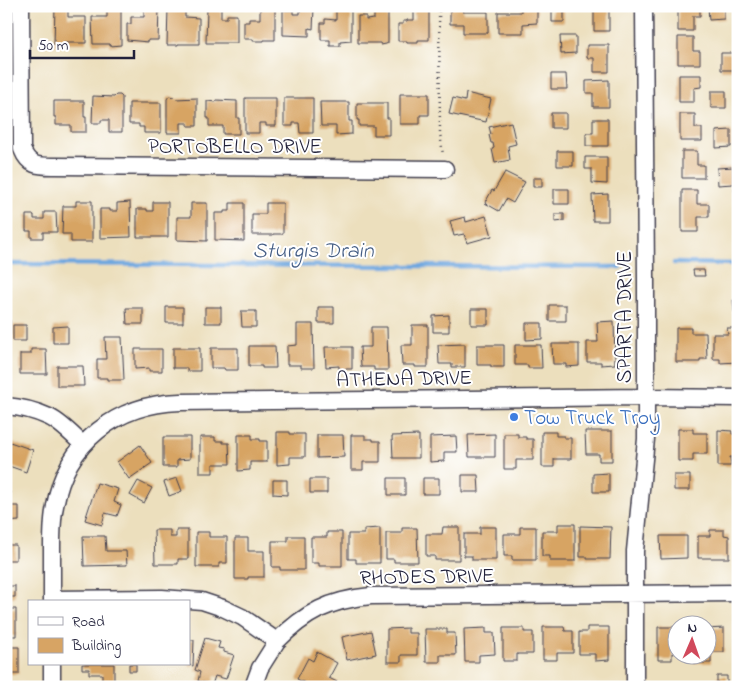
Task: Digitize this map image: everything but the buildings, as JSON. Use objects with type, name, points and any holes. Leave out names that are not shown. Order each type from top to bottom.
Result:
[{"type":"street","name":"PORTOBELLO DRIVE","points":[[22,6],[22,150],[27,159],[35,165],[445,169]]},
{"type":"street","name":"SPARTA DRIVE","points":[[635,687],[634,594],[636,533],[645,446],[644,6]]},
{"type":"street","name":"ATHENA DRIVE","points":[[52,600],[53,519],[58,492],[68,468],[77,452],[97,431],[125,413],[154,404],[168,402],[738,398]]},
{"type":"street","points":[[6,406],[50,417],[83,445]]},
{"type":"street","name":"RHODES DRIVE","points":[[253,687],[260,668],[277,641],[287,631],[305,617],[321,608],[356,598],[371,596],[738,593]]},
{"type":"street","points":[[52,600],[162,598],[202,601],[242,617],[277,641]]},
{"type":"street","points":[[52,666],[52,687]]},
{"type":"path","points":[[439,6],[440,133],[445,169]]},
{"type":"waterway","name":"Sturgis Drain","points":[[674,263],[738,264]]},
{"type":"waterway","name":"Sturgis Drain","points":[[6,264],[620,267]]},
{"type":"place","name":"Tow Truck Troy","points":[[514,417]]}]
